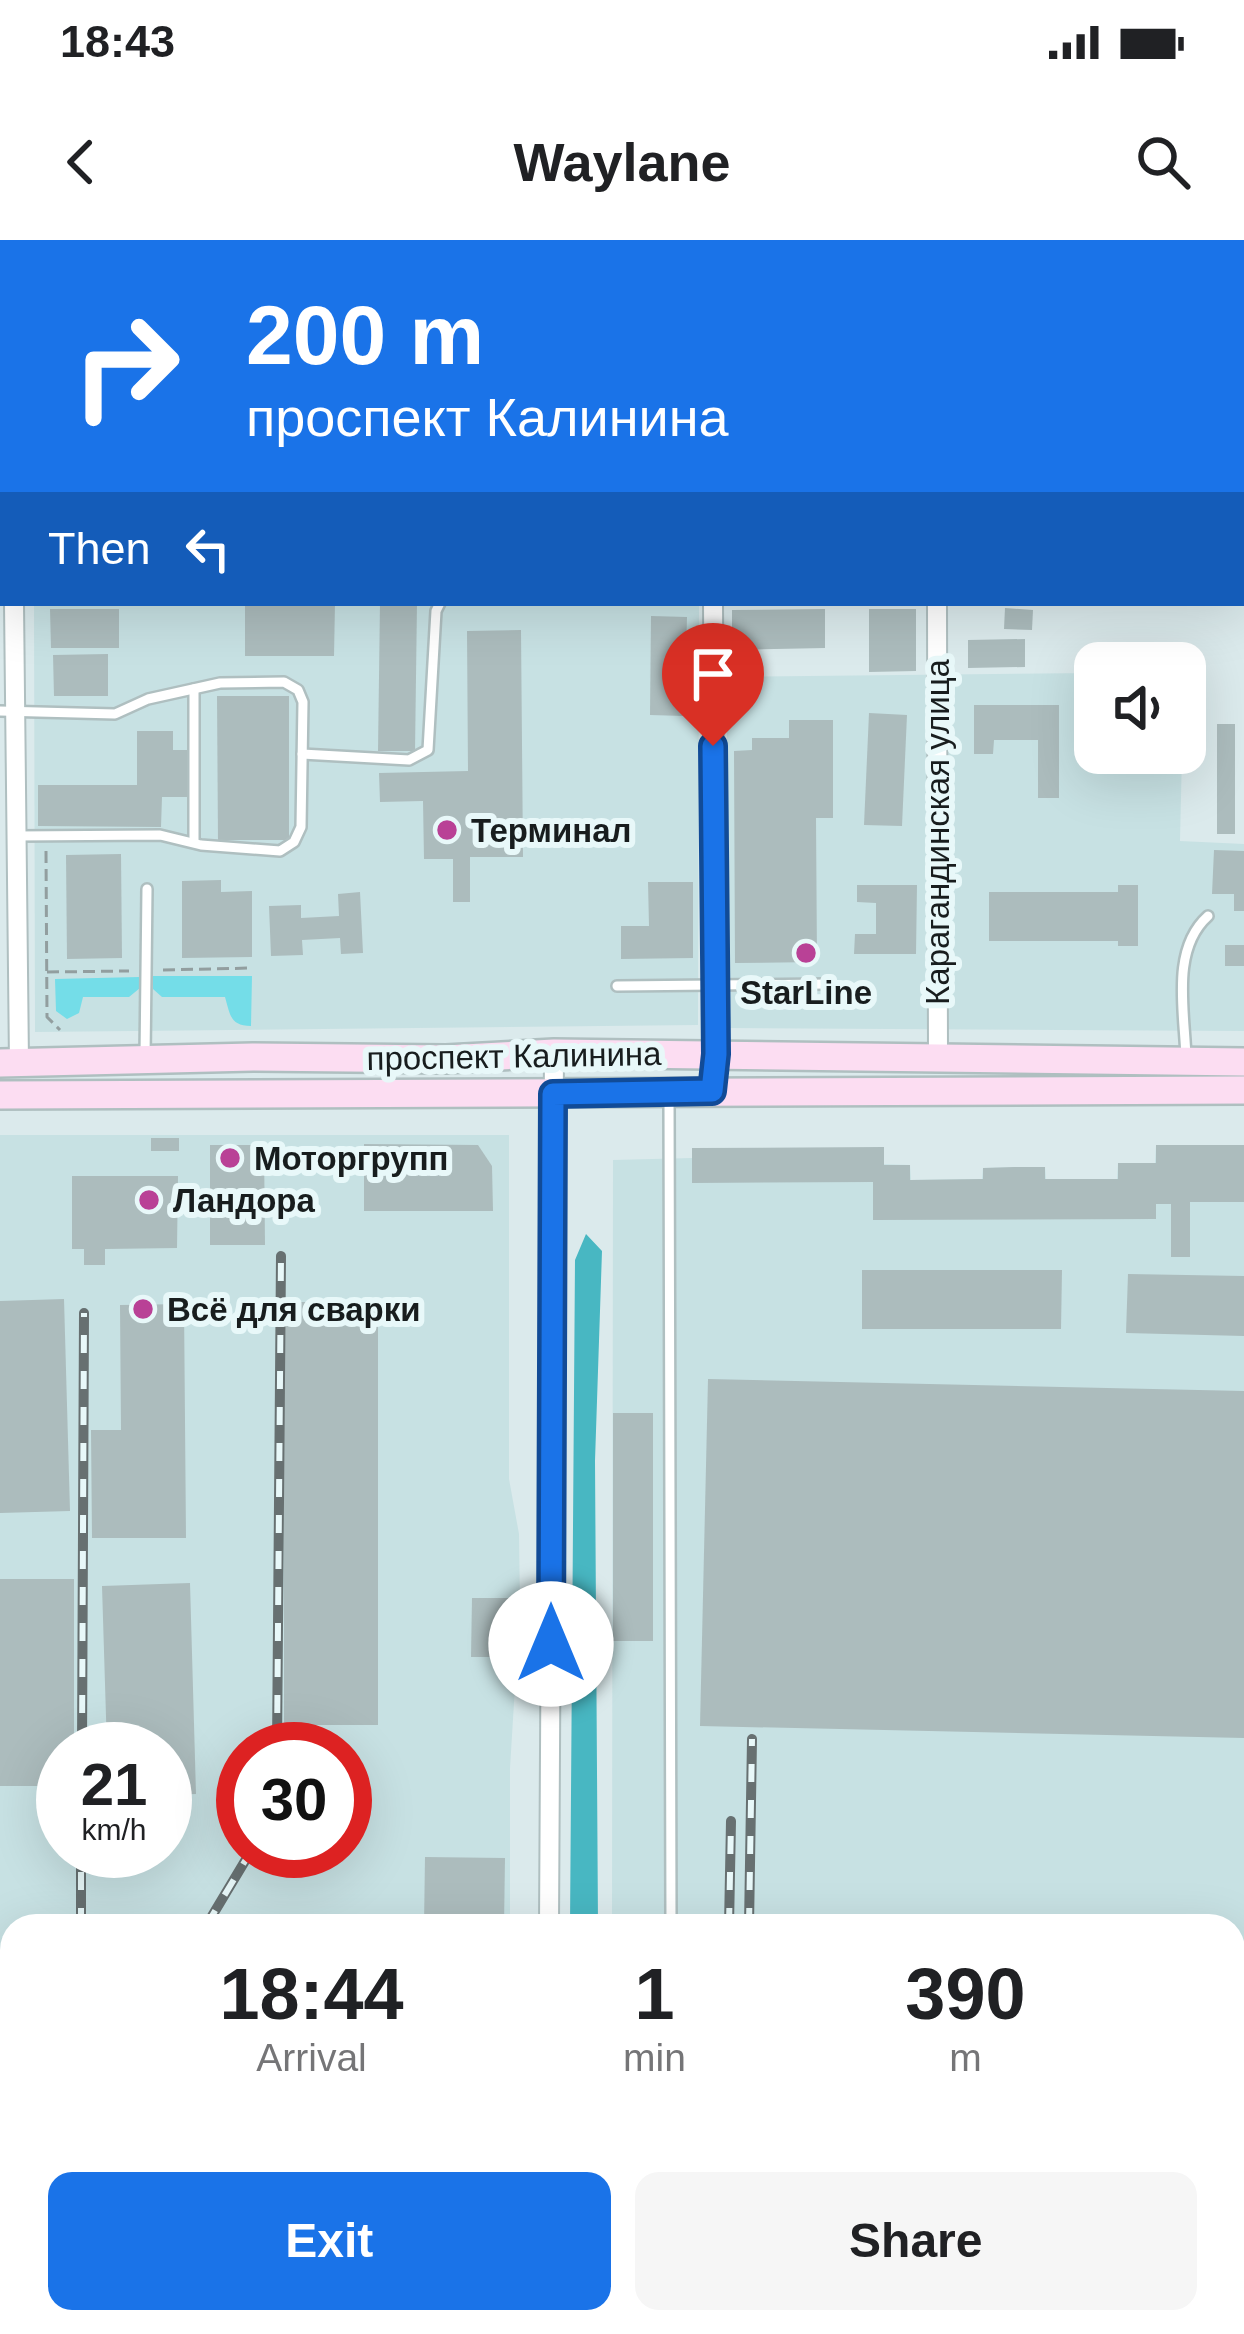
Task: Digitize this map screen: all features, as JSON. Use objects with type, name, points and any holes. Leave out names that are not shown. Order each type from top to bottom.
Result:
[{"type":"main road","name":"проспект Калинина","points":[[10,1063],[446,1059],[554,1053],[1244,1062]]},
{"type":"main road","points":[[712,1091],[716,1054]]},
{"type":"main road","points":[[9,1095],[10,1063]]},
{"type":"main road","name":"проспект Калинина","points":[[9,1095],[1244,1090]]},
{"type":"street","points":[[10,1063],[16,836],[7,712],[14,606]]},
{"type":"street","points":[[713,606],[716,1054]]},
{"type":"street","name":"Карагандинская улица","points":[[937,606],[938,1060]]},
{"type":"street","points":[[549,1914],[554,1053]]},
{"type":"lane","points":[[302,754],[409,760],[428,750],[438,606]]},
{"type":"lane","points":[[7,712],[115,714],[148,699],[220,683],[284,682],[298,690],[303,702],[302,826],[294,842],[280,851],[160,835],[16,836]]},
{"type":"lane","points":[[194,689],[194,842]]},
{"type":"lane","points":[[145,1059],[147,889]]},
{"type":"lane","points":[[1186,1061],[1184,952],[1194,930],[1208,916]]},
{"type":"lane","points":[[617,986],[828,984]]},
{"type":"lane","points":[[669,1092],[671,1914]]},
{"type":"path","points":[[46,836],[47,1017],[60,1030]]},
{"type":"shaded area","points":[[34,606],[699,606],[698,1025],[35,1032]]},
{"type":"shaded area","points":[[1074,673],[1074,774],[1182,774],[1180,841],[1244,844],[1244,1031],[727,1028],[727,677]]},
{"type":"shaded area","points":[[153,976],[252,976],[251,1026],[235,1021],[225,997],[162,997],[153,989]]},
{"type":"shaded area","points":[[139,977],[140,988],[129,997],[83,997],[79,1013],[67,1019],[56,1011],[55,979]]},
{"type":"shaded area","points":[[0,1135],[509,1135],[509,1479],[519,1534],[520,1605],[510,1768],[510,1914],[0,1914]]},
{"type":"shaded area","points":[[1156,1145],[1244,1145],[1244,1914],[612,1914],[613,1160],[910,1165],[911,1180],[982,1179],[983,1168],[1045,1167],[1046,1179],[1117,1179],[1118,1163],[1155,1163]]},
{"type":"shaded area","points":[[586,1234],[602,1251],[595,1461],[598,1914],[570,1914],[575,1260]]},
{"type":"building","points":[[245,606],[335,606],[334,656],[245,656]]},
{"type":"building","points":[[380,606],[417,606],[415,751],[378,751]]},
{"type":"building","points":[[1005,608],[1033,610],[1032,630],[1004,629]]},
{"type":"building","points":[[50,609],[119,609],[119,648],[51,648]]},
{"type":"building","points":[[825,609],[825,648],[732,650],[732,610]]},
{"type":"building","points":[[869,609],[916,609],[916,671],[869,672]]},
{"type":"building","points":[[651,616],[687,617],[684,716],[650,715]]},
{"type":"building","points":[[521,630],[523,857],[470,857],[470,902],[453,902],[453,859],[424,859],[423,801],[380,802],[379,773],[468,771],[467,631]]},
{"type":"building","points":[[1025,639],[1025,667],[968,668],[968,640]]},
{"type":"building","points":[[108,654],[108,696],[54,696],[53,655]]},
{"type":"building","points":[[217,696],[289,696],[289,840],[218,840]]},
{"type":"building","points":[[974,705],[1059,705],[1059,798],[1038,798],[1038,740],[994,740],[993,754],[974,754]]},
{"type":"building","points":[[869,713],[907,715],[902,826],[864,825]]},
{"type":"building","points":[[789,720],[833,720],[833,818],[816,818],[817,962],[735,963],[734,751],[752,750],[752,738],[789,738]]},
{"type":"building","points":[[1217,724],[1235,724],[1235,834],[1217,834]]},
{"type":"building","points":[[137,731],[173,731],[173,750],[187,750],[187,797],[162,797],[161,827],[38,826],[38,785],[137,785]]},
{"type":"building","points":[[1214,850],[1244,851],[1244,911],[1234,911],[1234,894],[1212,894]]},
{"type":"building","points":[[121,854],[122,958],[67,959],[66,855]]},
{"type":"building","points":[[221,880],[221,892],[252,891],[252,957],[182,958],[182,881]]},
{"type":"building","points":[[648,882],[693,882],[693,958],[621,959],[621,926],[649,926]]},
{"type":"building","points":[[857,885],[917,885],[916,954],[854,954],[855,934],[876,934],[876,903],[857,902]]},
{"type":"building","points":[[1118,885],[1138,885],[1138,946],[1118,946],[1118,941],[989,941],[989,892],[1118,892]]},
{"type":"building","points":[[360,892],[363,953],[341,954],[340,938],[302,940],[303,955],[271,956],[269,906],[301,905],[301,918],[339,916],[338,894]]},
{"type":"building","points":[[1225,945],[1244,945],[1244,966],[1225,966]]},
{"type":"building","points":[[151,1138],[179,1138],[179,1151],[151,1151]]},
{"type":"building","points":[[364,1144],[478,1145],[492,1166],[493,1211],[364,1211]]},
{"type":"building","points":[[210,1145],[264,1145],[265,1245],[210,1245]]},
{"type":"building","points":[[1156,1145],[1244,1145],[1244,1202],[1190,1202],[1190,1257],[1171,1257],[1171,1204],[1156,1204],[1156,1219],[873,1220],[873,1182],[692,1183],[692,1148],[884,1147],[884,1165],[910,1165],[910,1180],[983,1179],[983,1168],[1014,1167],[1045,1167],[1045,1179],[1118,1179],[1118,1163],[1156,1163]]},
{"type":"building","points":[[72,1176],[178,1176],[177,1248],[105,1249],[105,1265],[84,1265],[84,1249],[72,1249]]},
{"type":"building","points":[[862,1270],[1062,1270],[1061,1329],[862,1329]]},
{"type":"building","points":[[1128,1274],[1244,1276],[1244,1336],[1126,1333]]},
{"type":"building","points":[[64,1299],[70,1511],[0,1513],[0,1301]]},
{"type":"building","points":[[284,1302],[378,1302],[378,1725],[284,1722]]},
{"type":"building","points":[[184,1304],[186,1538],[92,1538],[91,1430],[121,1430],[120,1305]]},
{"type":"building","points":[[708,1379],[1244,1391],[1244,1738],[700,1726]]},
{"type":"building","points":[[613,1413],[653,1413],[653,1641],[613,1641]]},
{"type":"building","points":[[0,1579],[74,1579],[74,1722],[36,1722],[36,1786],[0,1786]]},
{"type":"building","points":[[190,1583],[196,1794],[192,1794],[192,1722],[106,1722],[102,1586]]},
{"type":"building","points":[[472,1598],[516,1598],[514,1657],[471,1657]]},
{"type":"building","points":[[425,1857],[505,1858],[504,1914],[424,1914]]},
{"type":"railway","points":[[277,1722],[281,1256]]},
{"type":"railway","points":[[82,1722],[84,1313]]},
{"type":"railway","points":[[749,1914],[752,1739]]},
{"type":"railway","points":[[729,1914],[731,1821]]},
{"type":"railway","points":[[81,1878],[81,1914]]},
{"type":"railway","points":[[213,1914],[235,1878]]},
{"type":"place","name":"Терминал","points":[[447,830]]},
{"type":"place","name":"StarLine","points":[[806,953]]},
{"type":"place","name":"Моторгрупп","points":[[230,1158]]},
{"type":"place","name":"Ландора","points":[[149,1200]]},
{"type":"place","name":"Всё для сварки","points":[[143,1309]]},
{"type":"route","points":[[551,1644],[553,1094],[712,1091],[716,1054],[713,746]]}]
